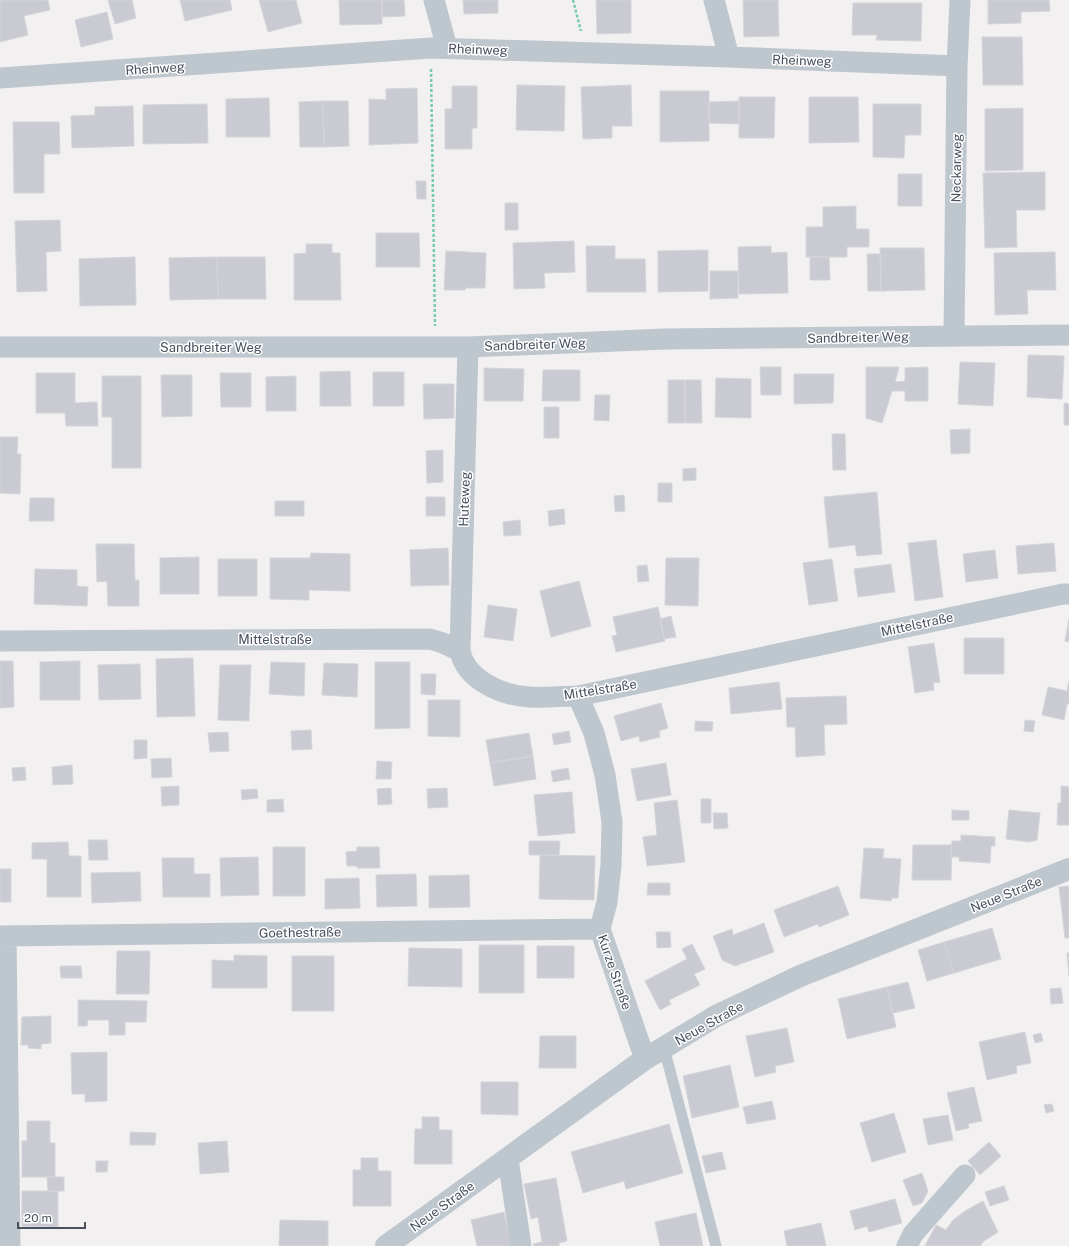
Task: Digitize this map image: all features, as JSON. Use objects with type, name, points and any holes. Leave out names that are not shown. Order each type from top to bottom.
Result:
[{"type":"street","points":[[434,0],[439,48]]},
{"type":"street","points":[[714,0],[729,57]]},
{"type":"street","name":"Neckarweg","points":[[954,336],[957,66],[960,0]]},
{"type":"street","name":"Rheinweg","points":[[0,78],[439,48],[957,66]]},
{"type":"street","name":"Sandbreiter Weg","points":[[0,347],[468,347],[666,339],[1069,335]]},
{"type":"street","name":"Huteweg","points":[[460,651],[468,347]]},
{"type":"street","name":"Mittelstraße","points":[[0,641],[413,638],[443,643],[460,651],[461,658],[469,671],[481,682],[500,690],[529,697],[578,696],[1055,595],[1069,594]]},
{"type":"street","name":"Kurze Straße","points":[[578,696],[594,733],[603,768],[612,822],[611,865],[607,902],[600,929],[645,1059]]},
{"type":"street","name":"Neue Straße","points":[[386,1246],[645,1059],[716,1016],[800,976],[1069,869]]},
{"type":"street","name":"Goethestraße","points":[[3,936],[600,929]]},
{"type":"street","points":[[3,936],[10,1246]]},
{"type":"street","points":[[508,1159],[521,1246]]},
{"type":"street","points":[[907,1246],[913,1234],[965,1175]]},
{"type":"lane","points":[[664,1048],[716,1246]]},
{"type":"path","points":[[573,0],[586,52]]},
{"type":"path","points":[[436,347],[439,48]]},
{"type":"building","points":[[0,0],[48,0],[50,10],[24,16],[28,35],[0,42]]},
{"type":"building","points":[[108,0],[132,0],[136,18],[115,24]]},
{"type":"building","points":[[180,0],[230,0],[232,10],[185,21]]},
{"type":"building","points":[[259,0],[296,0],[302,23],[268,32]]},
{"type":"building","points":[[339,0],[382,0],[382,24],[340,25]]},
{"type":"building","points":[[382,0],[404,0],[405,16],[382,17]]},
{"type":"building","points":[[463,0],[498,0],[498,13],[464,14]]},
{"type":"building","points":[[596,0],[631,0],[631,33],[597,34]]},
{"type":"building","points":[[743,0],[778,0],[779,36],[744,37]]},
{"type":"building","points":[[988,0],[1049,0],[1050,11],[1021,12],[1021,23],[988,24]]},
{"type":"building","points":[[853,3],[922,3],[921,41],[876,40],[877,35],[852,35]]},
{"type":"building","points":[[107,12],[113,39],[81,47],[75,20]]},
{"type":"building","points":[[982,37],[1022,37],[1023,85],[983,85]]},
{"type":"building","points":[[517,85],[565,86],[564,131],[516,130]]},
{"type":"building","points":[[631,85],[632,126],[612,126],[612,138],[583,139],[581,87]]},
{"type":"building","points":[[452,86],[477,86],[477,128],[472,128],[472,149],[445,149],[445,109],[452,109]]},
{"type":"building","points":[[417,88],[418,143],[369,145],[369,99],[386,100],[386,89]]},
{"type":"building","points":[[660,91],[709,91],[709,141],[660,142]]},
{"type":"building","points":[[739,97],[775,97],[774,138],[739,138]]},
{"type":"building","points":[[809,97],[858,97],[859,142],[809,143]]},
{"type":"building","points":[[269,98],[270,137],[226,137],[226,99]]},
{"type":"building","points":[[323,101],[348,101],[349,146],[324,147]]},
{"type":"building","points":[[323,101],[324,147],[300,147],[299,102]]},
{"type":"building","points":[[739,101],[739,124],[709,123],[709,102]]},
{"type":"building","points":[[207,104],[208,143],[143,144],[143,105]]},
{"type":"building","points":[[873,104],[921,104],[921,135],[905,135],[904,158],[873,157]]},
{"type":"building","points":[[133,106],[134,146],[72,148],[71,116],[95,115],[95,107]]},
{"type":"building","points":[[1023,108],[1023,170],[985,171],[985,109]]},
{"type":"building","points":[[13,122],[59,122],[60,154],[44,154],[44,193],[14,193]]},
{"type":"building","points":[[1045,172],[1045,210],[1016,210],[1017,247],[985,248],[983,173]]},
{"type":"building","points":[[898,174],[922,174],[922,206],[898,206]]},
{"type":"building","points":[[416,181],[426,181],[426,199],[417,199]]},
{"type":"building","points":[[505,203],[518,203],[518,230],[505,230]]},
{"type":"building","points":[[856,206],[856,229],[869,229],[869,247],[847,247],[847,257],[806,257],[806,227],[823,227],[823,207]]},
{"type":"building","points":[[60,220],[61,251],[46,252],[47,291],[17,292],[15,221]]},
{"type":"building","points":[[376,233],[419,233],[420,267],[376,267]]},
{"type":"building","points":[[574,241],[575,272],[544,273],[545,288],[514,289],[513,243]]},
{"type":"building","points":[[306,244],[332,244],[332,253],[340,253],[341,300],[294,300],[294,254],[306,253]]},
{"type":"building","points":[[586,246],[615,246],[615,259],[645,259],[646,292],[587,292]]},
{"type":"building","points":[[771,246],[771,253],[787,252],[788,293],[739,294],[738,247]]},
{"type":"building","points":[[880,248],[924,248],[925,290],[881,291]]},
{"type":"building","points":[[708,250],[708,291],[658,292],[658,251]]},
{"type":"building","points":[[446,251],[486,253],[485,288],[444,290]]},
{"type":"building","points":[[1055,252],[1056,290],[1027,290],[1028,314],[995,315],[994,253]]},
{"type":"building","points":[[867,254],[880,254],[881,291],[868,291]]},
{"type":"building","points":[[135,257],[136,305],[80,306],[79,259]]},
{"type":"building","points":[[217,257],[218,299],[170,300],[169,258]]},
{"type":"building","points":[[217,257],[265,257],[266,299],[218,299]]},
{"type":"building","points":[[810,257],[829,257],[830,280],[810,280]]},
{"type":"building","points":[[710,271],[738,271],[738,298],[710,299]]},
{"type":"building","points":[[1028,355],[1064,356],[1062,399],[1027,397]]},
{"type":"building","points":[[960,362],[995,363],[993,406],[958,404]]},
{"type":"building","points":[[760,367],[781,367],[781,395],[761,395]]},
{"type":"building","points":[[866,367],[899,367],[895,382],[905,381],[905,368],[928,367],[928,401],[905,401],[905,391],[892,391],[882,423],[866,418]]},
{"type":"building","points":[[484,368],[524,369],[523,401],[484,401]]},
{"type":"building","points":[[543,370],[580,370],[580,401],[542,401]]},
{"type":"building","points":[[350,371],[351,406],[320,406],[320,372]]},
{"type":"building","points":[[373,372],[404,372],[404,406],[373,406]]},
{"type":"building","points":[[36,373],[75,373],[75,403],[97,402],[98,426],[66,426],[65,413],[36,413]]},
{"type":"building","points":[[220,373],[251,373],[251,407],[221,407]]},
{"type":"building","points":[[794,374],[834,374],[833,403],[794,404]]},
{"type":"building","points":[[161,375],[192,375],[192,416],[162,417]]},
{"type":"building","points":[[102,376],[141,376],[141,468],[112,468],[112,417],[102,417]]},
{"type":"building","points":[[296,376],[296,411],[266,411],[266,377]]},
{"type":"building","points":[[716,378],[751,379],[751,418],[715,417]]},
{"type":"building","points":[[668,380],[685,380],[685,423],[668,423]]},
{"type":"building","points":[[685,380],[701,380],[702,423],[685,423]]},
{"type":"building","points":[[423,384],[454,384],[454,418],[424,419]]},
{"type":"building","points":[[595,395],[610,395],[609,421],[594,420]]},
{"type":"building","points":[[1064,403],[1069,404],[1069,425],[1064,425]]},
{"type":"building","points":[[544,407],[559,407],[559,438],[544,438]]},
{"type":"building","points":[[970,429],[970,453],[951,454],[950,430]]},
{"type":"building","points":[[832,434],[845,434],[846,470],[833,470]]},
{"type":"building","points":[[0,437],[18,437],[17,454],[21,454],[20,494],[0,493]]},
{"type":"building","points":[[443,450],[443,482],[427,483],[426,451]]},
{"type":"building","points":[[696,468],[696,480],[683,481],[683,469]]},
{"type":"building","points":[[658,483],[672,483],[672,502],[658,502]]},
{"type":"building","points":[[877,492],[882,554],[857,556],[855,545],[829,548],[824,497]]},
{"type":"building","points":[[624,495],[625,511],[615,512],[614,496]]},
{"type":"building","points":[[426,497],[445,497],[445,516],[426,516]]},
{"type":"building","points":[[30,498],[54,498],[54,521],[29,521]]},
{"type":"building","points":[[275,501],[304,501],[304,516],[275,516]]},
{"type":"building","points":[[564,509],[565,524],[549,526],[548,511]]},
{"type":"building","points":[[520,520],[521,535],[504,536],[503,522]]},
{"type":"building","points":[[936,540],[943,597],[915,601],[908,543]]},
{"type":"building","points":[[1054,543],[1056,571],[1018,574],[1016,546]]},
{"type":"building","points":[[96,544],[134,544],[135,581],[139,580],[139,606],[108,606],[107,581],[97,582]]},
{"type":"building","points":[[448,548],[449,585],[411,586],[410,550]]},
{"type":"building","points":[[995,550],[998,578],[966,582],[963,554]]},
{"type":"building","points":[[311,553],[350,554],[350,591],[309,590],[309,600],[270,599],[270,558],[310,558]]},
{"type":"building","points":[[199,557],[199,594],[160,594],[160,558]]},
{"type":"building","points":[[666,558],[699,558],[698,606],[665,605]]},
{"type":"building","points":[[218,559],[257,559],[257,596],[218,596]]},
{"type":"building","points":[[832,559],[838,601],[809,605],[803,563]]},
{"type":"building","points":[[891,564],[895,592],[858,597],[854,569]]},
{"type":"building","points":[[647,565],[649,581],[638,582],[637,566]]},
{"type":"building","points":[[35,569],[77,570],[77,586],[88,587],[87,606],[34,604]]},
{"type":"building","points":[[579,581],[591,626],[551,637],[540,591]]},
{"type":"building","points":[[488,605],[517,609],[513,641],[484,637]]},
{"type":"building","points":[[658,607],[665,641],[616,652],[612,636],[617,635],[613,617]]},
{"type":"building","points":[[671,616],[676,637],[664,639],[660,619]]},
{"type":"building","points":[[1069,619],[1069,642],[1065,641]]},
{"type":"building","points":[[964,638],[1004,638],[1004,674],[964,674]]},
{"type":"building","points":[[934,643],[940,682],[933,683],[934,690],[915,693],[908,647]]},
{"type":"building","points":[[193,658],[195,716],[157,717],[156,659]]},
{"type":"building","points":[[0,661],[13,661],[14,707],[0,708]]},
{"type":"building","points":[[80,661],[80,700],[40,700],[40,662]]},
{"type":"building","points":[[271,662],[305,663],[304,696],[269,694]]},
{"type":"building","points":[[375,662],[410,662],[410,728],[375,729]]},
{"type":"building","points":[[324,663],[358,664],[357,697],[322,695]]},
{"type":"building","points":[[140,664],[141,699],[99,700],[98,665]]},
{"type":"building","points":[[220,665],[251,665],[249,721],[218,720]]},
{"type":"building","points":[[421,674],[436,674],[435,695],[421,694]]},
{"type":"building","points":[[1069,681],[1069,704],[1067,704],[1064,720],[1042,715],[1048,687],[1067,691]]},
{"type":"building","points":[[779,682],[782,709],[731,714],[729,688]]},
{"type":"building","points":[[846,696],[847,724],[824,725],[825,755],[796,757],[795,727],[787,727],[786,698]]},
{"type":"building","points":[[428,700],[460,700],[460,737],[428,736]]},
{"type":"building","points":[[661,703],[668,728],[659,731],[660,737],[640,742],[639,736],[621,741],[614,716]]},
{"type":"building","points":[[1025,720],[1035,721],[1033,732],[1024,731]]},
{"type":"building","points":[[695,721],[713,722],[712,731],[695,731]]},
{"type":"building","points":[[311,730],[312,749],[292,750],[291,731]]},
{"type":"building","points":[[569,731],[571,742],[554,745],[552,734]]},
{"type":"building","points":[[228,732],[229,751],[210,752],[208,733]]},
{"type":"building","points":[[529,733],[533,756],[490,763],[486,740]]},
{"type":"building","points":[[134,740],[147,740],[147,758],[134,759]]},
{"type":"building","points":[[533,756],[536,779],[494,786],[490,763]]},
{"type":"building","points":[[171,758],[172,777],[152,778],[151,759]]},
{"type":"building","points":[[377,761],[392,762],[391,779],[376,779]]},
{"type":"building","points":[[666,763],[671,795],[637,801],[631,769]]},
{"type":"building","points":[[72,765],[73,784],[53,785],[52,767]]},
{"type":"building","points":[[25,767],[26,780],[13,781],[12,768]]},
{"type":"building","points":[[568,768],[570,779],[553,782],[551,771]]},
{"type":"building","points":[[179,786],[179,805],[162,806],[161,787]]},
{"type":"building","points":[[1061,786],[1069,787],[1069,825],[1057,825],[1058,803],[1061,803]]},
{"type":"building","points":[[391,788],[392,804],[378,805],[377,789]]},
{"type":"building","points":[[447,788],[448,807],[428,808],[427,789]]},
{"type":"building","points":[[257,789],[258,798],[242,800],[241,790]]},
{"type":"building","points":[[572,792],[575,833],[538,836],[534,795]]},
{"type":"building","points":[[283,799],[284,812],[267,812],[267,800]]},
{"type":"building","points":[[701,799],[711,799],[711,823],[701,823]]},
{"type":"building","points":[[677,800],[685,862],[647,866],[643,837],[657,835],[654,803]]},
{"type":"building","points":[[952,810],[969,811],[969,820],[952,820]]},
{"type":"building","points":[[1009,810],[1040,813],[1037,840],[1029,842],[1006,839]]},
{"type":"building","points":[[713,813],[727,813],[728,828],[714,829]]},
{"type":"building","points":[[961,835],[995,837],[995,846],[991,846],[990,863],[959,861],[959,857],[951,857],[952,841],[961,841]]},
{"type":"building","points":[[88,840],[107,840],[108,860],[89,860]]},
{"type":"building","points":[[529,841],[560,841],[559,855],[529,855]]},
{"type":"building","points":[[68,842],[69,856],[81,856],[81,897],[47,897],[47,859],[32,859],[32,843]]},
{"type":"building","points":[[913,845],[952,845],[951,880],[912,880]]},
{"type":"building","points":[[273,847],[305,847],[305,896],[273,896]]},
{"type":"building","points":[[357,847],[379,847],[380,868],[357,868],[357,866],[347,866],[346,852],[357,851]]},
{"type":"building","points":[[864,848],[884,849],[883,858],[901,859],[898,898],[892,898],[891,901],[860,898]]},
{"type":"building","points":[[540,855],[595,856],[594,900],[539,899]]},
{"type":"building","points":[[258,857],[259,895],[221,896],[220,858]]},
{"type":"building","points":[[162,858],[194,858],[194,874],[210,874],[210,897],[163,897]]},
{"type":"building","points":[[0,869],[11,869],[11,902],[0,902]]},
{"type":"building","points":[[140,872],[141,901],[92,903],[91,873]]},
{"type":"building","points":[[416,874],[417,906],[377,907],[376,875]]},
{"type":"building","points":[[469,875],[470,907],[429,908],[429,876]]},
{"type":"building","points":[[359,878],[360,908],[325,909],[325,879]]},
{"type":"building","points":[[648,883],[670,883],[670,895],[647,895]]},
{"type":"building","points":[[838,886],[849,915],[819,927],[818,924],[784,937],[774,910]]},
{"type":"building","points":[[1069,886],[1069,938],[1065,938],[1059,887]]},
{"type":"building","points":[[764,923],[774,952],[735,966],[722,960],[713,936],[732,929],[733,935]]},
{"type":"building","points":[[992,928],[1001,959],[954,973],[944,942]]},
{"type":"building","points":[[656,932],[670,932],[671,947],[657,948]]},
{"type":"building","points":[[944,942],[954,973],[927,981],[918,950]]},
{"type":"building","points":[[692,944],[705,969],[694,974],[700,985],[669,1000],[671,1004],[660,1010],[645,981],[687,959],[682,949]]},
{"type":"building","points":[[479,945],[524,945],[524,993],[479,993]]},
{"type":"building","points":[[537,946],[574,946],[574,978],[537,978]]},
{"type":"building","points":[[409,948],[462,949],[462,987],[408,986]]},
{"type":"building","points":[[117,951],[150,951],[149,994],[116,994]]},
{"type":"building","points":[[1067,953],[1069,953],[1069,976]]},
{"type":"building","points":[[234,955],[267,956],[267,988],[212,988],[212,960],[234,961]]},
{"type":"building","points":[[292,956],[334,956],[334,1011],[292,1011]]},
{"type":"building","points":[[60,966],[81,966],[82,978],[61,978]]},
{"type":"building","points":[[908,982],[915,1008],[893,1013],[887,987]]},
{"type":"building","points":[[887,987],[896,1027],[847,1039],[838,999]]},
{"type":"building","points":[[1061,988],[1063,1003],[1051,1004],[1050,989]]},
{"type":"building","points":[[78,1000],[147,1001],[146,1022],[125,1022],[125,1035],[109,1035],[109,1020],[88,1020],[87,1026],[78,1026]]},
{"type":"building","points":[[51,1016],[51,1043],[41,1044],[41,1049],[28,1048],[28,1045],[21,1045],[22,1017]]},
{"type":"building","points":[[787,1028],[794,1062],[775,1066],[776,1072],[755,1077],[746,1036]]},
{"type":"building","points":[[1025,1032],[1031,1063],[1016,1066],[1017,1073],[987,1080],[979,1042]]},
{"type":"building","points":[[1041,1033],[1043,1041],[1035,1043],[1033,1035]]},
{"type":"building","points":[[540,1036],[576,1036],[576,1068],[539,1068]]},
{"type":"building","points":[[107,1052],[107,1101],[85,1102],[85,1094],[72,1094],[71,1053]]},
{"type":"building","points":[[730,1065],[739,1107],[692,1118],[683,1076]]},
{"type":"building","points":[[481,1082],[518,1082],[518,1115],[481,1114]]},
{"type":"building","points":[[974,1087],[982,1121],[968,1124],[969,1128],[956,1131],[947,1093]]},
{"type":"building","points":[[772,1101],[776,1119],[747,1124],[743,1107]]},
{"type":"building","points":[[1052,1104],[1054,1111],[1046,1113],[1044,1105]]},
{"type":"building","points":[[894,1113],[906,1152],[872,1162],[860,1123]]},
{"type":"building","points":[[948,1115],[953,1140],[928,1145],[923,1119]]},
{"type":"building","points":[[422,1117],[439,1117],[439,1130],[452,1130],[452,1164],[414,1164],[415,1129],[422,1129]]},
{"type":"building","points":[[27,1121],[50,1121],[50,1143],[55,1143],[55,1177],[22,1177],[22,1141],[27,1141]]},
{"type":"building","points":[[669,1124],[683,1173],[626,1189],[624,1181],[583,1193],[571,1152]]},
{"type":"building","points":[[130,1132],[156,1133],[155,1145],[130,1145]]},
{"type":"building","points":[[227,1141],[229,1172],[200,1174],[198,1143]]},
{"type":"building","points":[[989,1142],[1001,1156],[980,1175],[968,1161]]},
{"type":"building","points":[[722,1152],[726,1169],[706,1173],[702,1156]]},
{"type":"building","points":[[361,1158],[378,1158],[378,1171],[391,1171],[391,1206],[353,1206],[353,1170],[361,1170]]},
{"type":"building","points":[[96,1161],[108,1161],[107,1172],[96,1172]]},
{"type":"building","points":[[922,1173],[928,1191],[922,1203],[913,1206],[903,1180]]},
{"type":"building","points":[[47,1177],[64,1177],[64,1191],[48,1191]]},
{"type":"building","points":[[556,1178],[567,1241],[559,1243],[559,1246],[534,1246],[533,1244],[542,1242],[538,1217],[531,1219],[524,1184]]},
{"type":"building","points":[[1004,1186],[1009,1200],[990,1206],[985,1192]]},
{"type":"building","points":[[22,1191],[58,1191],[58,1227],[22,1226]]},
{"type":"building","points":[[895,1199],[902,1223],[869,1232],[867,1226],[855,1230],[850,1211]]},
{"type":"building","points":[[983,1201],[998,1232],[984,1241],[980,1246],[925,1246],[936,1225],[946,1230],[953,1220]]},
{"type":"building","points":[[504,1212],[511,1246],[477,1246],[471,1220]]},
{"type":"building","points":[[696,1213],[703,1246],[660,1246],[655,1222]]},
{"type":"building","points":[[280,1220],[328,1221],[328,1246],[279,1246]]},
{"type":"building","points":[[821,1223],[826,1246],[787,1246],[784,1231]]}]
